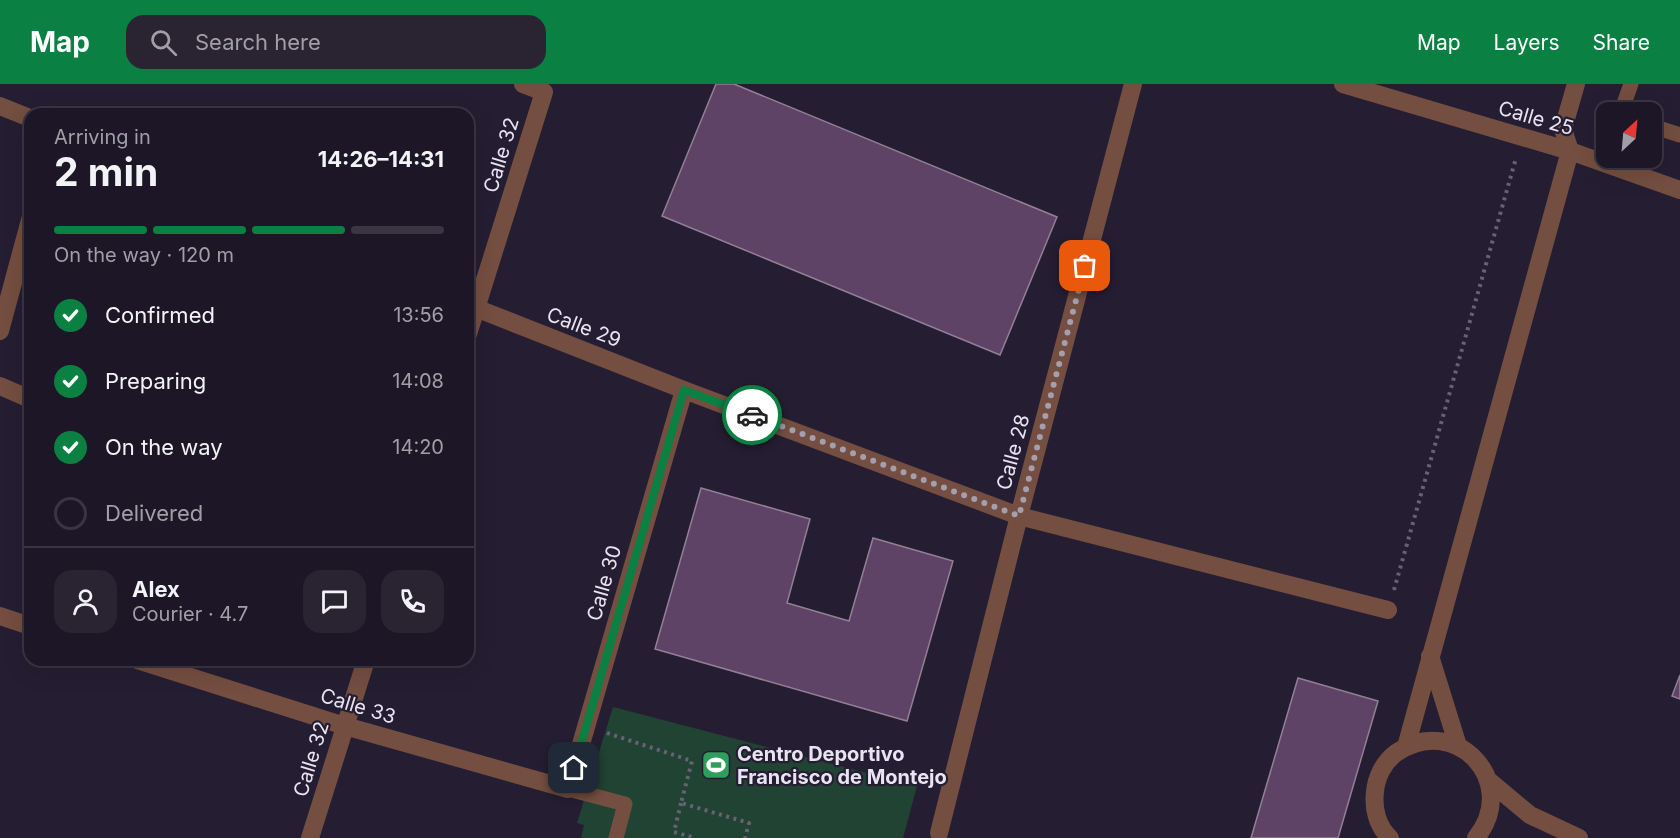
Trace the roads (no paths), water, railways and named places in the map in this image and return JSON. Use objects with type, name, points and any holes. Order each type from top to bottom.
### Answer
[{"type":"street","name":"Calle 32","points":[[474,301],[544,92],[523,84]]},
{"type":"street","name":"Calle 28","points":[[939,833],[1019,516],[1134,84]]},
{"type":"street","name":"Calle 25","points":[[1343,84],[1570,151],[1680,190]]},
{"type":"street","points":[[1406,747],[1570,151],[1563,129],[1576,84]]},
{"type":"street","points":[[0,106],[24,116]]},
{"type":"street","points":[[0,331],[24,242]]},
{"type":"street","name":"Calle 29","points":[[474,308],[684,390],[1019,516],[1388,610]]},
{"type":"street","points":[[0,386],[24,396]]},
{"type":"street","name":"Calle 30","points":[[568,789],[684,390]]},
{"type":"street","points":[[0,616],[24,624]]},
{"type":"street","points":[[1430,655],[1458,746]]},
{"type":"street","name":"Calle 33","points":[[156,666],[345,726],[568,789]]},
{"type":"street","name":"Calle 32","points":[[310,838],[364,666]]},
{"type":"street","points":[[1372,838],[1377,818],[1375,793],[1381,770],[1392,756],[1406,747],[1432,741],[1458,746],[1476,760],[1488,780],[1530,815],[1579,838]]},
{"type":"street","points":[[1476,838],[1484,828],[1490,813],[1491,796],[1488,780]]},
{"type":"street","points":[[1377,818],[1390,838]]},
{"type":"lane","points":[[1624,102],[1630,84]]},
{"type":"lane","points":[[1662,129],[1680,135]]},
{"type":"lane","points":[[568,789],[625,804],[616,838]]},
{"type":"place","name":"Centro Deportivo Francisco de Montejo","points":[[716,765]]}]
